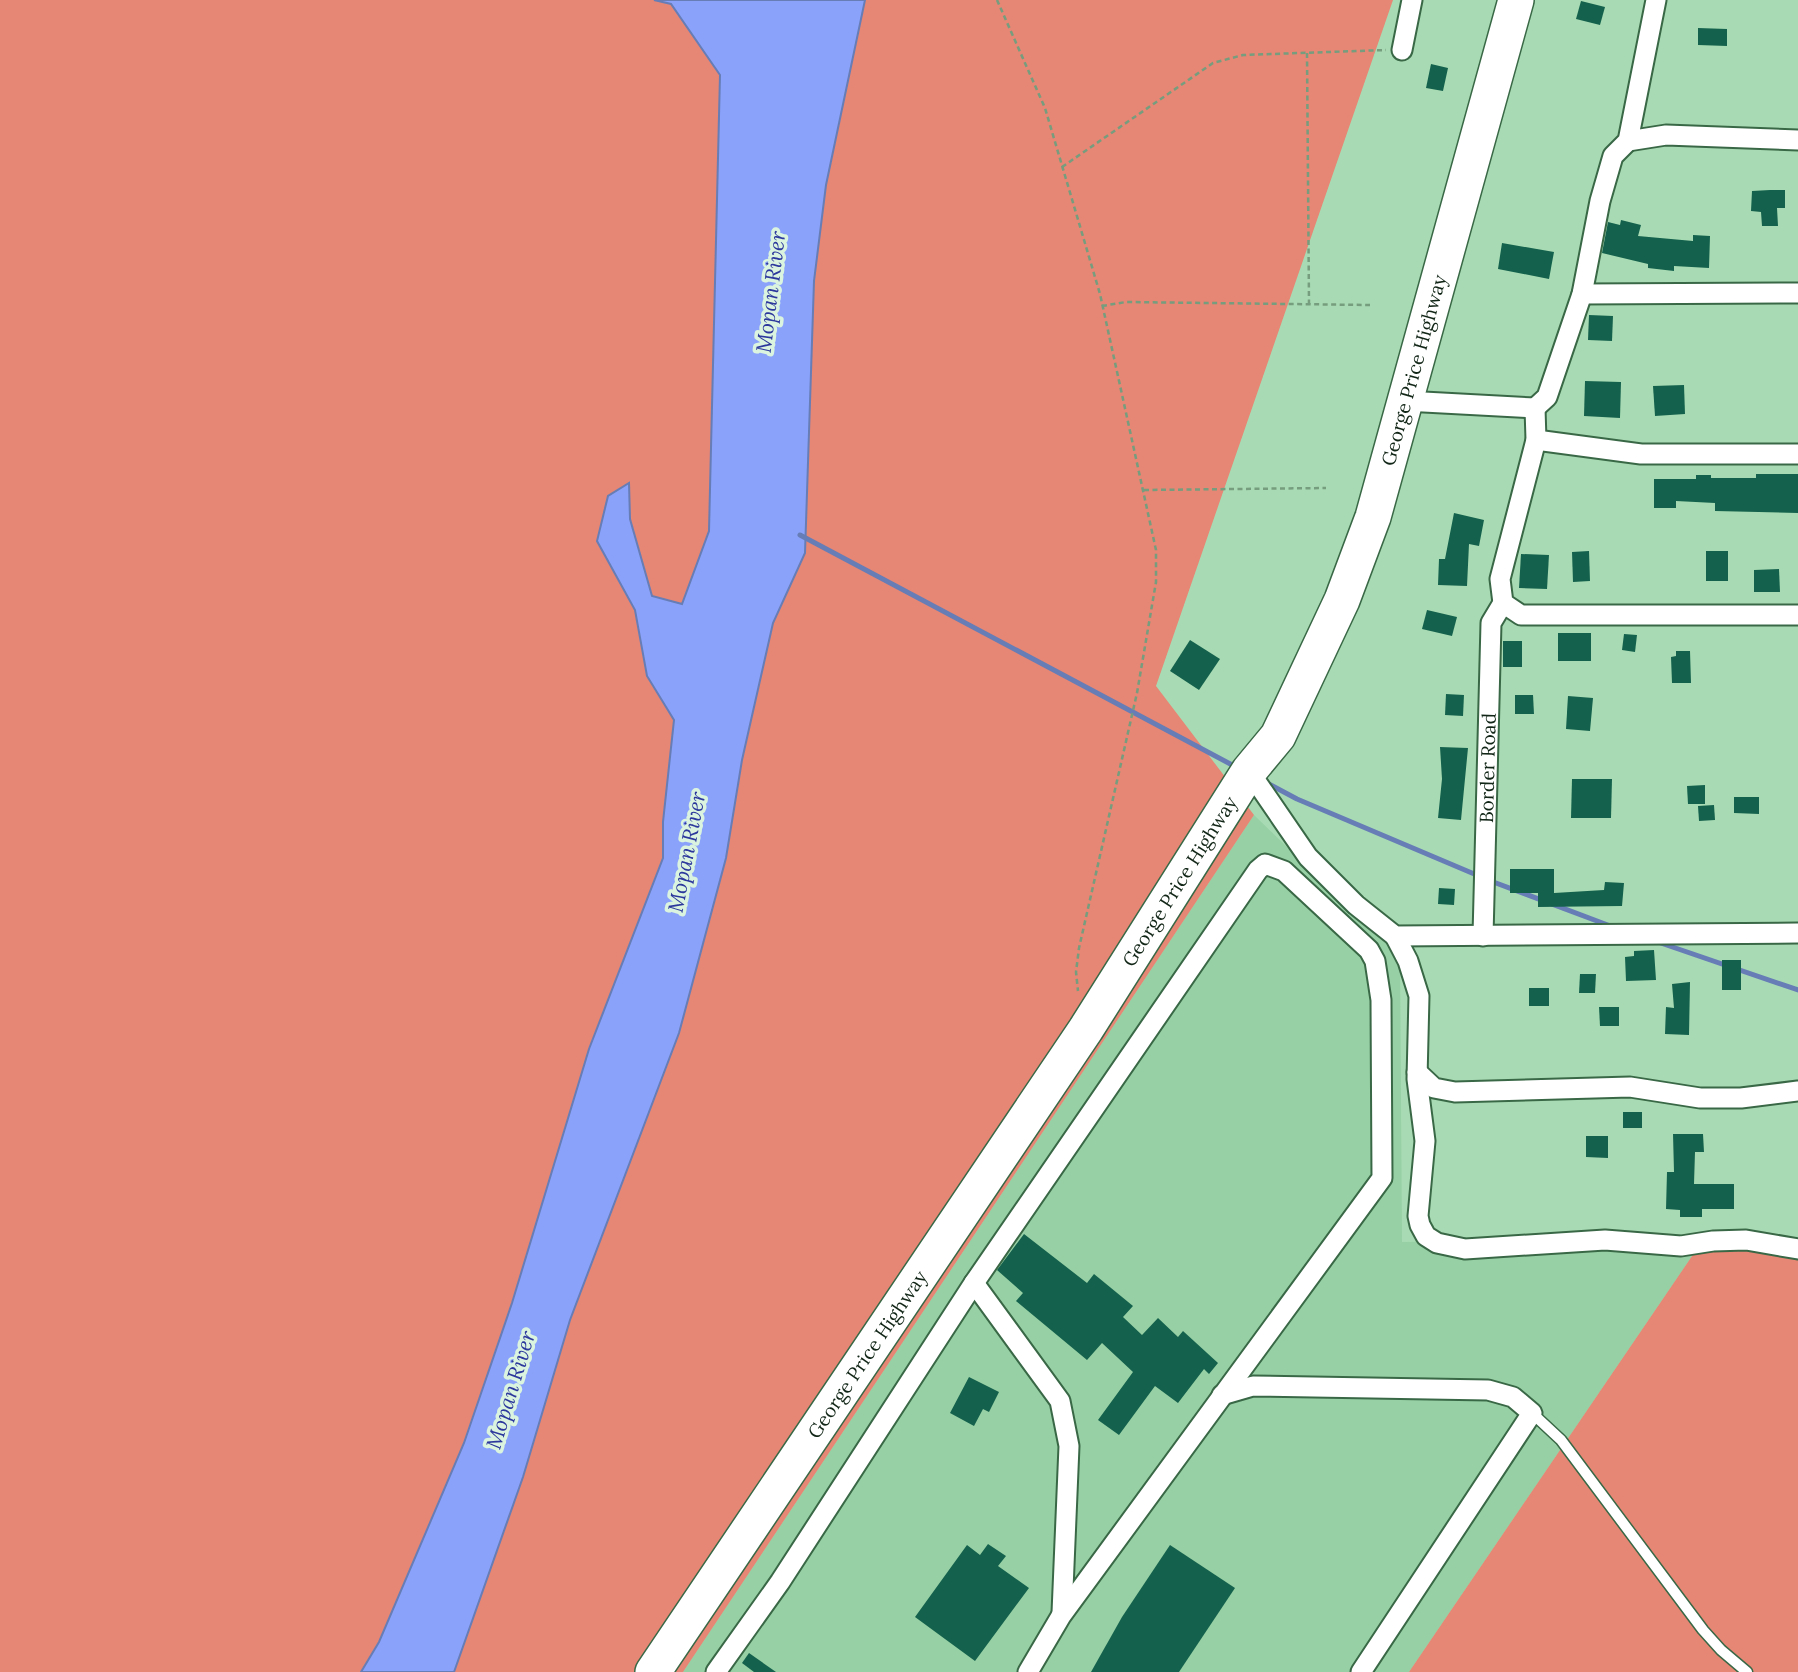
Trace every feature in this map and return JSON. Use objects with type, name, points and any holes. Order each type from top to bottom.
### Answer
[{"type":"highway","name":"George Price Highway","points":[[653,1672],[1086,1029],[1249,771],[1278,736],[1342,600],[1373,517],[1516,0]]},
{"type":"street","points":[[1402,50],[1412,0]]},
{"type":"street","points":[[1405,401],[1535,408],[1547,397],[1582,294],[1609,167],[1613,156],[1628,141],[1656,0]]},
{"type":"street","points":[[1628,141],[1666,135],[1798,140]]},
{"type":"street","points":[[1582,294],[1798,293]]},
{"type":"street","points":[[1535,408],[1536,440],[1500,579],[1503,603],[1521,615],[1798,615]]},
{"type":"street","points":[[1536,440],[1641,454],[1798,454]]},
{"type":"street","name":"Border Road","points":[[1483,936],[1491,623],[1503,603]]},
{"type":"street","points":[[1249,771],[1308,857],[1356,905],[1395,936],[1408,961],[1419,996],[1417,1072],[1425,1142],[1418,1216],[1426,1236],[1437,1243],[1465,1249],[1605,1240],[1681,1246],[1746,1240],[1798,1249]]},
{"type":"street","points":[[716,1672],[780,1582],[974,1283],[1258,870],[1265,864],[1284,871],[1369,950],[1375,961],[1381,1000],[1382,1178],[1061,1616],[1028,1672]]},
{"type":"street","points":[[1395,936],[1798,933]]},
{"type":"street","points":[[1417,1072],[1434,1088],[1455,1092],[1630,1087],[1700,1098],[1741,1098],[1798,1091]]},
{"type":"street","points":[[974,1283],[1060,1401],[1067,1426],[1069,1447],[1065,1585],[1061,1616]]},
{"type":"street","points":[[1222,1395],[1253,1386],[1488,1391],[1513,1396],[1532,1413],[1361,1672]]},
{"type":"lane","points":[[1532,1413],[1561,1440],[1703,1630],[1747,1672]]},
{"type":"path","points":[[997,0],[1045,108],[1102,306],[1156,550],[1156,582],[1137,693],[1079,948],[1076,972],[1086,1029]]},
{"type":"path","points":[[1062,167],[1213,63],[1243,55],[1402,50]]},
{"type":"path","points":[[1307,53],[1309,304]]},
{"type":"path","points":[[1102,306],[1126,302],[1370,305]]},
{"type":"path","points":[[1144,490],[1326,488]]},
{"type":"shaded area","points":[[0,0],[654,0],[671,4],[720,75],[709,531],[682,604],[652,596],[630,519],[628,484],[597,541],[635,611],[647,676],[674,719],[663,822],[663,858],[589,1049],[512,1303],[464,1443],[379,1642],[361,1672],[0,1672]]},
{"type":"shaded area","points":[[865,0],[1393,0],[1156,686],[1254,815],[683,1672],[454,1672],[523,1477],[570,1320],[726,858],[742,760],[773,623],[805,553],[814,281],[826,185]]},
{"type":"shaded area","points":[[1254,815],[1400,957],[1402,1242],[1705,1237],[1409,1672],[683,1672]]},
{"type":"shaded area","points":[[1705,1237],[1798,1238],[1798,1672],[1409,1672]]},
{"type":"water","name":"Mopan River","points":[[654,0],[865,0],[826,185],[814,281],[805,553],[773,623],[742,760],[726,858],[679,1033],[570,1320],[523,1477],[454,1672],[361,1672],[379,1642],[464,1443],[512,1303],[589,1049],[663,858],[663,822],[674,720],[647,676],[635,610],[597,541],[608,496],[629,483],[630,519],[652,596],[682,604],[709,531],[720,75],[671,4]]},
{"type":"building","points":[[1581,1],[1605,7],[1600,25],[1576,19]]},
{"type":"building","points":[[1698,28],[1727,29],[1727,46],[1698,45]]},
{"type":"building","points":[[1431,64],[1448,68],[1443,91],[1426,88]]},
{"type":"building","points":[[1785,190],[1785,208],[1777,208],[1778,226],[1762,226],[1761,212],[1751,211],[1752,191]]},
{"type":"building","points":[[1621,220],[1641,225],[1638,236],[1693,241],[1693,235],[1710,236],[1709,268],[1674,266],[1674,271],[1648,268],[1648,264],[1602,253],[1608,222],[1620,225]]},
{"type":"building","points":[[1502,243],[1554,252],[1549,279],[1498,269]]},
{"type":"building","points":[[1589,315],[1613,316],[1612,341],[1588,340]]},
{"type":"building","points":[[1585,381],[1621,382],[1620,418],[1584,416]]},
{"type":"building","points":[[1684,385],[1685,414],[1655,416],[1653,386]]},
{"type":"building","points":[[1756,474],[1798,474],[1798,513],[1715,511],[1715,503],[1676,501],[1676,508],[1654,508],[1654,479],[1696,479],[1696,475],[1711,475],[1711,478],[1756,478]]},
{"type":"building","points":[[1454,513],[1484,520],[1479,546],[1469,544],[1467,586],[1438,585],[1439,559],[1445,559]]},
{"type":"building","points":[[1589,551],[1590,581],[1573,582],[1572,552]]},
{"type":"building","points":[[1706,551],[1728,551],[1728,581],[1706,581]]},
{"type":"building","points":[[1521,554],[1549,555],[1547,589],[1519,588]]},
{"type":"building","points":[[1779,569],[1780,592],[1754,592],[1754,570]]},
{"type":"building","points":[[1427,610],[1457,617],[1452,636],[1422,629]]},
{"type":"building","points":[[1558,633],[1591,633],[1591,661],[1558,661]]},
{"type":"building","points":[[1624,634],[1637,635],[1635,652],[1622,650]]},
{"type":"building","points":[[1190,640],[1220,659],[1199,690],[1170,671]]},
{"type":"building","points":[[1503,641],[1522,641],[1522,667],[1503,667]]},
{"type":"building","points":[[1676,651],[1690,651],[1691,683],[1672,683],[1671,657],[1676,656]]},
{"type":"building","points":[[1446,694],[1464,695],[1463,716],[1445,715]]},
{"type":"building","points":[[1515,695],[1533,695],[1534,714],[1515,714]]},
{"type":"building","points":[[1568,696],[1593,698],[1590,731],[1566,729]]},
{"type":"building","points":[[1440,747],[1468,748],[1461,820],[1438,818],[1442,779]]},
{"type":"building","points":[[1572,779],[1612,779],[1611,818],[1571,818]]},
{"type":"building","points":[[1705,785],[1705,804],[1688,804],[1687,786]]},
{"type":"building","points":[[1734,797],[1759,797],[1759,814],[1734,813]]},
{"type":"building","points":[[1714,805],[1715,820],[1699,821],[1698,806]]},
{"type":"building","points":[[1510,869],[1554,869],[1554,893],[1604,890],[1605,882],[1624,883],[1622,906],[1538,907],[1538,893],[1510,893]]},
{"type":"building","points":[[1439,888],[1455,889],[1454,905],[1438,904]]},
{"type":"building","points":[[1654,950],[1656,980],[1626,981],[1625,957],[1634,956],[1634,951]]},
{"type":"building","points":[[1722,960],[1741,960],[1741,990],[1722,990]]},
{"type":"building","points":[[1580,974],[1596,974],[1595,993],[1579,993]]},
{"type":"building","points":[[1690,982],[1689,1035],[1665,1034],[1666,1007],[1674,1008],[1672,984]]},
{"type":"building","points":[[1529,988],[1549,988],[1549,1006],[1529,1006]]},
{"type":"building","points":[[1599,1007],[1619,1007],[1619,1026],[1600,1026]]},
{"type":"building","points":[[1623,1112],[1642,1112],[1642,1128],[1623,1128]]},
{"type":"building","points":[[1673,1134],[1703,1134],[1704,1152],[1695,1152],[1694,1184],[1734,1184],[1734,1209],[1702,1209],[1702,1217],[1680,1217],[1680,1210],[1666,1209],[1667,1172],[1674,1172]]},
{"type":"building","points":[[1586,1136],[1608,1136],[1608,1158],[1586,1157]]},
{"type":"building","points":[[1024,1234],[1087,1283],[1094,1274],[1133,1306],[1123,1317],[1142,1335],[1158,1318],[1178,1337],[1183,1331],[1218,1363],[1209,1374],[1204,1369],[1178,1403],[1155,1386],[1119,1435],[1098,1420],[1133,1372],[1102,1343],[1087,1360],[1016,1301],[1023,1293],[997,1270]]},
{"type":"building","points":[[969,1377],[999,1392],[989,1412],[983,1409],[974,1426],[950,1413]]},
{"type":"building","points":[[988,1544],[1006,1556],[998,1566],[1029,1588],[975,1661],[915,1617],[967,1545],[980,1555]]},
{"type":"building","points":[[1170,1545],[1235,1588],[1179,1672],[1091,1672],[1122,1617]]},
{"type":"building","points":[[749,1653],[776,1672],[754,1672],[742,1663]]},
{"type":"waterway","points":[[800,535],[1236,767]]},
{"type":"waterway","points":[[1267,783],[1297,799],[1479,876]]},
{"type":"waterway","points":[[1488,880],[1613,927]]},
{"type":"waterway","points":[[1655,941],[1798,990]]}]
